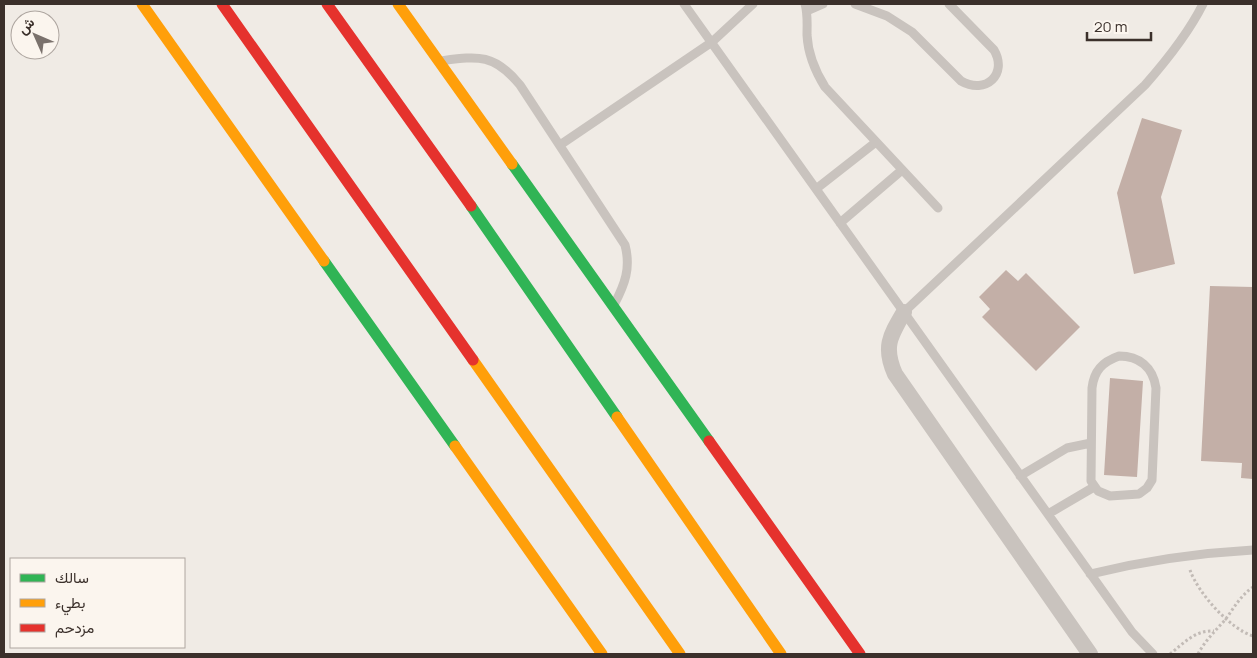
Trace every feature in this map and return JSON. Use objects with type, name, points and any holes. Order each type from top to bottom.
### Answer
[{"type":"street","points":[[142,4],[602,654]]},
{"type":"street","points":[[222,4],[680,654]]},
{"type":"street","points":[[327,4],[470,205],[781,654]]},
{"type":"street","points":[[398,4],[860,654]]},
{"type":"street","points":[[904,312],[890,335],[889,360],[894,374],[1090,654]]},
{"type":"lane","points":[[684,4],[1090,574],[1132,632],[1153,654]]},
{"type":"lane","points":[[560,145],[712,42],[753,4]]},
{"type":"lane","points":[[823,4],[806,7],[808,48],[817,75],[834,98],[938,208]]},
{"type":"lane","points":[[855,4],[887,16],[912,32],[962,81],[969,85],[977,86],[986,84],[997,73],[999,65],[998,56],[949,4]]},
{"type":"lane","points":[[904,312],[1145,85],[1184,36],[1203,4]]},
{"type":"lane","points":[[439,61],[472,57],[494,62],[504,68],[520,85],[625,245],[628,266],[627,277],[613,307]]},
{"type":"lane","points":[[816,189],[876,142]]},
{"type":"lane","points":[[840,223],[902,170]]},
{"type":"lane","points":[[1119,356],[1137,359],[1150,370],[1156,388],[1152,480],[1144,492],[1135,495],[1104,495],[1094,487],[1090,474],[1093,379],[1096,371],[1102,364],[1119,356]]},
{"type":"lane","points":[[1020,476],[1067,448],[1091,443]]},
{"type":"lane","points":[[1048,514],[1094,487]]},
{"type":"lane","points":[[1090,574],[1185,556],[1253,550]]},
{"type":"path","points":[[1185,556],[1192,577],[1225,619],[1241,631],[1253,636]]},
{"type":"path","points":[[1198,654],[1238,600],[1253,587]]},
{"type":"path","points":[[1170,654],[1197,633],[1214,631]]},
{"type":"building","points":[[1142,118],[1182,130],[1161,197],[1175,264],[1134,274],[1117,193]]},
{"type":"building","points":[[1006,270],[1018,281],[1026,273],[1080,327],[1036,371],[982,317],[990,309],[979,297]]},
{"type":"building","points":[[1210,286],[1253,287],[1253,479],[1241,478],[1242,463],[1201,461]]},
{"type":"building","points":[[1110,378],[1143,381],[1137,477],[1104,475]]},
{"type":"traffic: fast","points":[[512,164],[709,441]]},
{"type":"traffic: fast","points":[[471,206],[617,417]]},
{"type":"traffic: fast","points":[[324,261],[455,446]]},
{"type":"traffic: slow","points":[[142,4],[324,261]]},
{"type":"traffic: slow","points":[[398,4],[512,164]]},
{"type":"traffic: slow","points":[[473,360],[680,654]]},
{"type":"traffic: slow","points":[[617,417],[781,654]]},
{"type":"traffic: slow","points":[[455,446],[602,654]]},
{"type":"traffic: jam","points":[[222,4],[473,360]]},
{"type":"traffic: jam","points":[[327,4],[471,206]]},
{"type":"traffic: jam","points":[[709,441],[860,654]]}]
